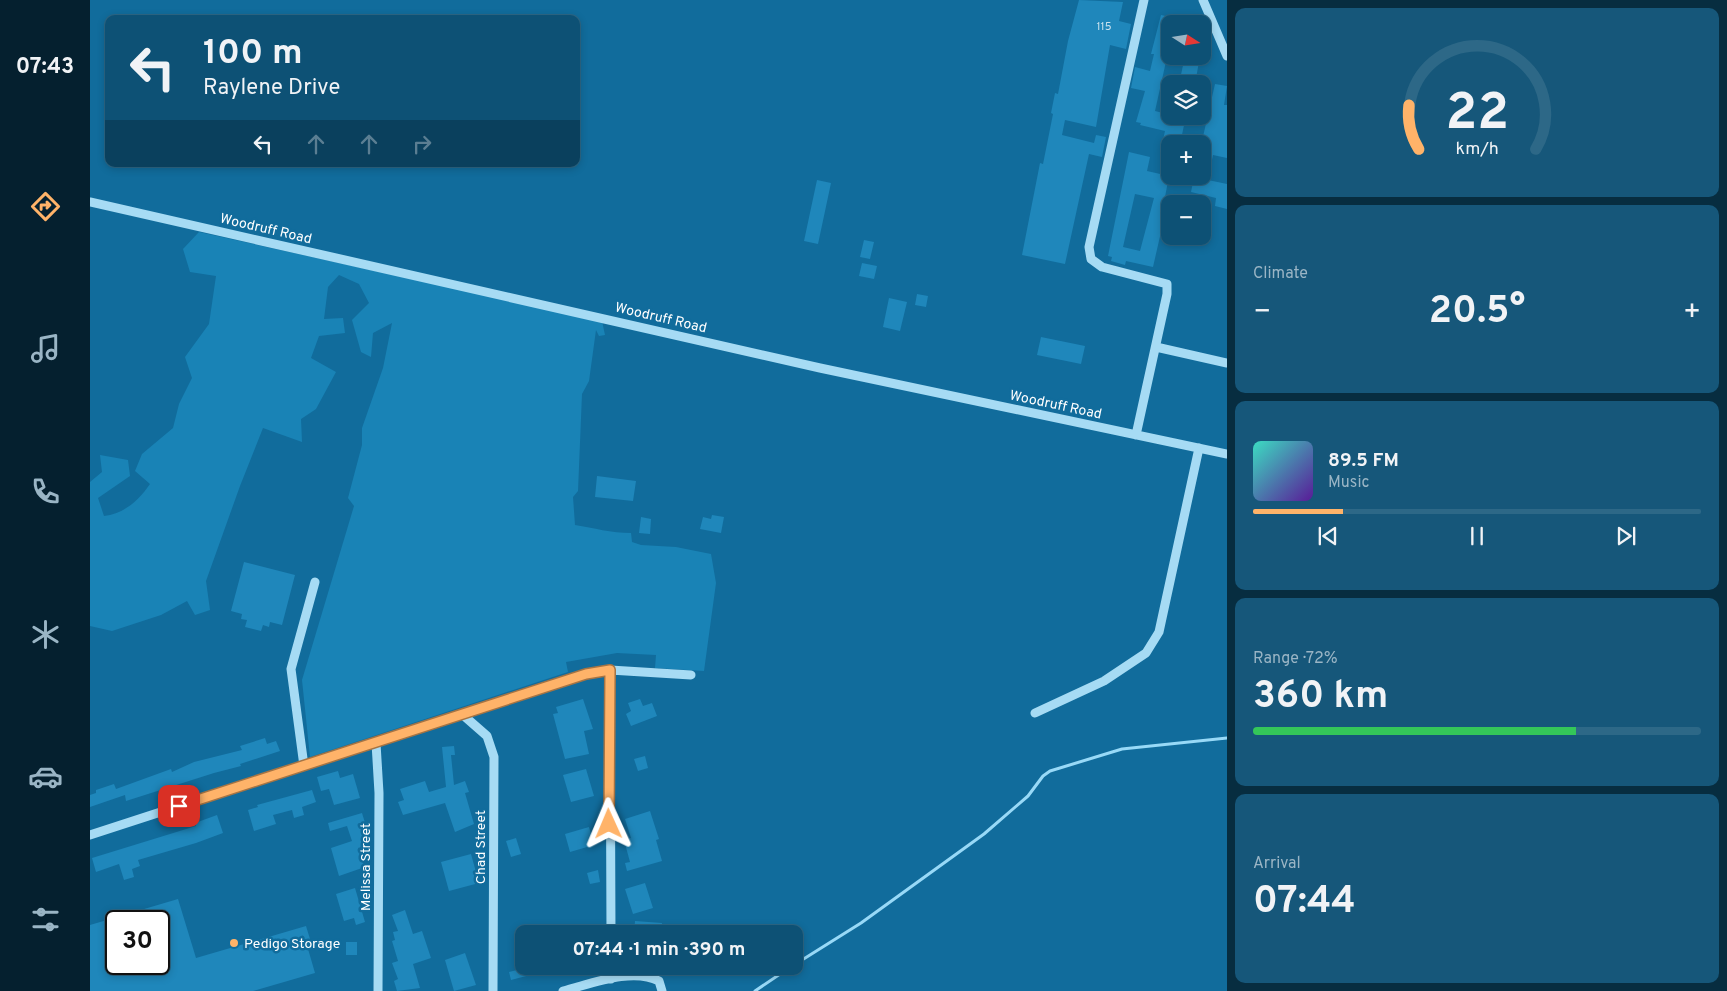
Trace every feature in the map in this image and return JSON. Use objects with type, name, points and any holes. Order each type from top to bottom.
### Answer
[{"type":"street","points":[[1136,435],[1168,294],[1167,284],[1102,267],[1091,259],[1089,247],[1144,0]]},
{"type":"street","points":[[1203,0],[1227,56]]},
{"type":"street","name":"Woodruff Road","points":[[90,202],[820,368],[1227,454]]},
{"type":"street","points":[[1156,347],[1227,363]]},
{"type":"street","points":[[1035,713],[1104,680],[1146,653],[1159,632],[1199,448]]},
{"type":"street","points":[[304,766],[291,669],[315,582]]},
{"type":"street","points":[[90,835],[586,674],[610,670],[692,675]]},
{"type":"street","points":[[610,670],[611,925]]},
{"type":"street","name":"Chad Street","points":[[463,715],[487,736],[494,757],[493,991]]},
{"type":"street","name":"Melissa Street","points":[[376,743],[379,793],[378,991]]},
{"type":"street","points":[[564,991],[611,979],[651,976],[659,981],[662,991]]},
{"type":"shaded area","points":[[199,232],[602,321],[605,335],[599,336],[596,330],[589,381],[582,394],[578,491],[573,497],[575,525],[631,533],[632,542],[641,545],[676,547],[711,554],[716,583],[704,671],[655,668],[656,655],[617,653],[566,662],[568,672],[310,757],[302,680],[354,506],[348,498],[362,445],[362,428],[383,368],[392,323],[373,333],[371,357],[361,352],[352,320],[369,303],[359,284],[339,275],[328,287],[324,319],[343,318],[345,333],[319,336],[311,358],[336,372],[316,409],[301,419],[302,442],[263,428],[206,581],[210,610],[195,615],[187,601],[161,615],[112,631],[90,626],[90,482],[102,472],[100,455],[128,460],[130,476],[98,498],[104,516],[111,515],[130,505],[150,484],[135,471],[142,454],[173,428],[179,404],[192,378],[185,357],[209,324],[216,276],[190,272],[183,249]]},
{"type":"building","points":[[1079,0],[1123,2],[1119,21],[1131,24],[1126,49],[1110,45],[1096,127],[1065,120],[1062,135],[1094,143],[1096,135],[1106,137],[1102,157],[1089,154],[1065,264],[1022,255],[1040,163],[1043,164],[1053,114],[1051,113],[1055,93],[1058,94],[1068,41]]},
{"type":"building","points":[[1161,15],[1161,65],[1165,65],[1163,75],[1161,75],[1155,111],[1161,112],[1161,125],[1184,125],[1182,135],[1164,135],[1165,131],[1140,125],[1141,123],[1136,122],[1145,91],[1131,88],[1135,67],[1150,71],[1154,54],[1151,54]]},
{"type":"building","points":[[1183,65],[1198,65],[1197,75],[1181,75]]},
{"type":"building","points":[[1215,84],[1227,86],[1224,105],[1227,105],[1227,158],[1213,155],[1211,165],[1211,135],[1203,135],[1206,125],[1211,125],[1211,102]]},
{"type":"building","points":[[1129,152],[1150,157],[1147,171],[1161,174],[1161,185],[1167,185],[1165,195],[1161,195],[1161,232],[1153,267],[1126,261],[1125,265],[1111,261],[1112,257],[1108,256]],"holes":[[[1135,194],[1154,198],[1140,251],[1123,247]]]},
{"type":"building","points":[[817,180],[831,183],[818,244],[804,241]]},
{"type":"building","points":[[1211,181],[1227,184],[1227,209],[1215,206],[1216,198],[1211,197],[1211,195],[1191,192],[1192,185],[1211,185]]},
{"type":"building","points":[[864,240],[874,242],[870,259],[860,257]]},
{"type":"building","points":[[862,263],[877,266],[874,279],[859,276]]},
{"type":"building","points":[[917,294],[928,296],[926,307],[915,305]]},
{"type":"building","points":[[889,298],[907,302],[900,331],[883,327]]},
{"type":"building","points":[[1041,337],[1085,346],[1081,364],[1037,355]]},
{"type":"building","points":[[597,476],[636,481],[633,501],[595,497]]},
{"type":"building","points":[[712,515],[724,517],[721,533],[700,529],[703,517],[711,519]]},
{"type":"building","points":[[641,517],[651,519],[650,534],[639,533]]},
{"type":"building","points":[[244,562],[295,575],[282,625],[270,622],[269,627],[263,625],[261,631],[245,627],[247,620],[241,619],[242,614],[231,611]]},
{"type":"building","points":[[583,699],[593,729],[584,731],[589,754],[565,759],[553,714],[558,713],[556,707]]},
{"type":"building","points":[[640,699],[643,706],[652,703],[657,716],[631,726],[626,714],[631,711],[628,703]]},
{"type":"building","points":[[265,738],[267,744],[276,741],[280,751],[240,764],[241,766],[126,801],[125,795],[90,807],[90,795],[96,793],[96,790],[114,784],[116,789],[171,769],[172,772],[194,762],[242,750],[240,746]]},
{"type":"building","points":[[454,746],[455,755],[451,755],[454,785],[465,781],[469,792],[465,793],[474,824],[455,832],[445,803],[403,815],[398,802],[404,800],[400,789],[425,781],[429,792],[446,787],[442,747]]},
{"type":"building","points":[[645,756],[648,768],[638,771],[634,759]]},
{"type":"building","points":[[586,769],[594,796],[571,802],[563,775]]},
{"type":"building","points":[[338,771],[340,778],[353,774],[360,798],[334,805],[329,789],[321,791],[317,777]]},
{"type":"building","points":[[312,790],[316,802],[302,807],[304,815],[294,818],[292,810],[273,815],[276,824],[254,831],[248,810],[258,807],[257,805]]},
{"type":"building","points":[[650,811],[659,839],[656,840],[662,861],[627,871],[625,863],[630,862],[624,840],[631,838],[625,819]]},
{"type":"building","points":[[362,813],[366,826],[362,827],[367,845],[358,848],[365,867],[339,876],[331,848],[352,841],[347,826],[330,831],[328,823]]},
{"type":"building","points":[[217,815],[223,833],[138,860],[140,866],[132,869],[134,877],[124,880],[119,864],[96,872],[92,858],[196,826],[195,823]]},
{"type":"building","points":[[589,827],[594,845],[570,852],[565,834]]},
{"type":"building","points":[[516,838],[521,854],[511,857],[506,841]]},
{"type":"building","points":[[471,854],[479,883],[449,891],[441,862]]},
{"type":"building","points":[[598,870],[600,882],[590,884],[587,873]]},
{"type":"building","points":[[645,883],[653,908],[633,914],[625,889]]},
{"type":"building","points":[[355,888],[365,922],[356,925],[354,918],[344,921],[336,894]]},
{"type":"building","points":[[178,899],[196,958],[306,926],[310,939],[301,942],[306,942],[315,973],[253,991],[90,991],[90,925],[105,921],[105,975],[170,975],[170,910],[141,910]]},
{"type":"building","points":[[405,910],[413,934],[422,931],[431,958],[413,964],[420,988],[397,991],[394,981],[398,979],[392,963],[398,961],[392,941],[395,940],[393,932],[398,931],[392,915]]},
{"type":"building","points":[[635,921],[662,923],[662,925],[635,925]]},
{"type":"building","points":[[346,942],[357,942],[357,955],[346,955]]},
{"type":"building","points":[[465,953],[476,985],[454,991],[445,960]]},
{"type":"building","points":[[515,970],[515,975],[530,975],[511,980],[509,972]]},
{"type":"waterway","points":[[803,959],[861,923],[984,834],[1028,796],[1043,776],[1050,771],[1122,749],[1227,738]]},
{"type":"waterway","points":[[755,991],[779,975]]},
{"type":"place","name":"Pedigo Storage","points":[[234,943]]},
{"type":"route","points":[[179,806],[586,674],[610,670],[609,824]]}]
